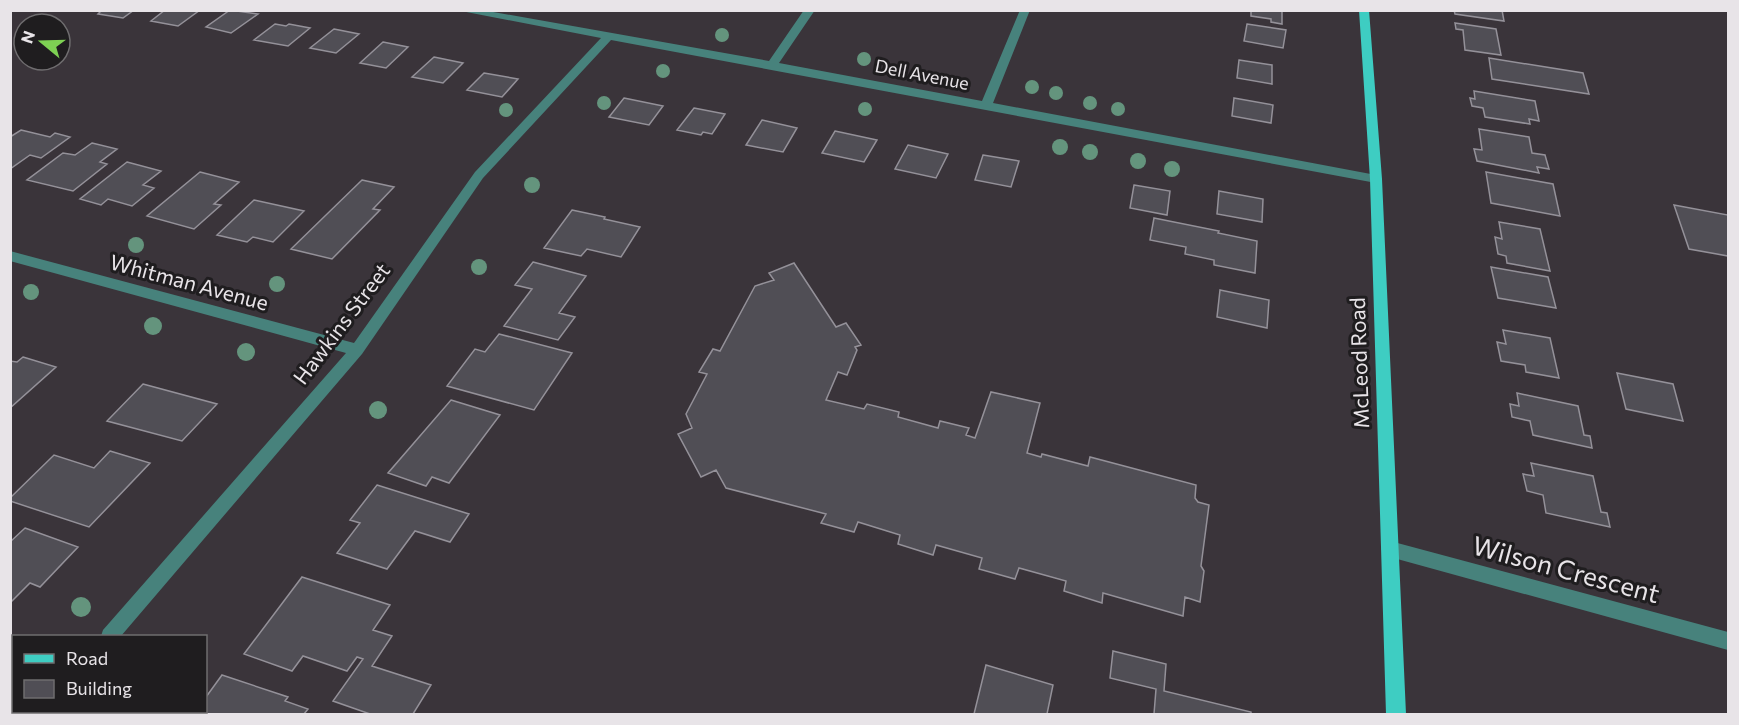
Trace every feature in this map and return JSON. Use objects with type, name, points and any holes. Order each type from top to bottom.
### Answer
[{"type":"main road","name":"McLeod Road","points":[[1364,10],[1376,179],[1396,714]]},
{"type":"street","name":"Dell Avenue","points":[[461,10],[607,38],[772,65],[1376,179]]},
{"type":"street","points":[[772,65],[810,10]]},
{"type":"street","points":[[986,106],[1025,10]]},
{"type":"street","name":"Hawkins Street","points":[[111,635],[357,350],[479,175],[607,38]]},
{"type":"street","name":"Whitman Avenue","points":[[10,256],[357,350]]},
{"type":"street","name":"Wilson Crescent","points":[[1390,549],[1728,641]]},
{"type":"building","points":[[102,10],[134,10],[123,18],[98,14]]},
{"type":"building","points":[[165,10],[200,10],[178,26],[151,21]]},
{"type":"building","points":[[230,10],[258,14],[231,33],[206,27]]},
{"type":"building","points":[[1251,10],[1282,10],[1282,24],[1271,22],[1271,19],[1251,16]]},
{"type":"building","points":[[1454,10],[1502,10],[1504,21],[1455,14]]},
{"type":"building","points":[[1455,23],[1496,29],[1501,55],[1465,50],[1463,30],[1456,29]]},
{"type":"building","points":[[275,24],[310,28],[288,46],[254,40]]},
{"type":"building","points":[[1247,24],[1286,30],[1283,48],[1244,41]]},
{"type":"building","points":[[334,29],[359,34],[336,53],[310,48]]},
{"type":"building","points":[[383,42],[408,47],[386,68],[360,63]]},
{"type":"building","points":[[434,57],[463,63],[443,83],[412,77]]},
{"type":"building","points":[[1489,58],[1583,73],[1589,94],[1492,79]]},
{"type":"building","points":[[1239,60],[1272,65],[1272,84],[1237,78]]},
{"type":"building","points":[[484,73],[518,79],[502,97],[467,90]]},
{"type":"building","points":[[1474,91],[1535,101],[1539,121],[1529,119],[1530,124],[1485,117],[1483,108],[1472,106],[1470,98],[1475,99]]},
{"type":"building","points":[[624,98],[663,106],[649,125],[609,117]]},
{"type":"building","points":[[1234,98],[1273,105],[1271,123],[1232,116]]},
{"type":"building","points":[[694,108],[725,114],[712,134],[703,132],[701,135],[677,130]]},
{"type":"building","points":[[762,120],[797,128],[783,152],[746,145]]},
{"type":"building","points":[[1479,129],[1529,137],[1532,153],[1545,155],[1549,169],[1537,167],[1539,173],[1477,161],[1474,149],[1482,150]]},
{"type":"building","points":[[21,130],[50,137],[55,133],[70,137],[41,158],[30,155],[10,169],[10,137]]},
{"type":"building","points":[[835,131],[877,140],[864,162],[822,153]]},
{"type":"building","points":[[92,143],[117,149],[100,162],[107,164],[73,191],[27,180],[63,153],[75,155]]},
{"type":"building","points":[[908,145],[948,154],[936,178],[895,169]]},
{"type":"building","points":[[983,155],[1019,161],[1011,187],[975,180]]},
{"type":"building","points":[[127,162],[161,171],[143,185],[154,188],[132,206],[108,199],[101,205],[80,199]]},
{"type":"building","points":[[200,172],[239,182],[214,204],[221,205],[194,229],[147,216]]},
{"type":"building","points":[[1486,172],[1553,184],[1560,216],[1491,203]]},
{"type":"building","points":[[362,180],[394,187],[373,209],[380,210],[332,259],[291,249]]},
{"type":"building","points":[[1134,185],[1170,191],[1167,215],[1130,208]]},
{"type":"building","points":[[1219,191],[1263,199],[1262,222],[1217,214]]},
{"type":"building","points":[[254,200],[304,211],[273,242],[253,237],[247,242],[217,235]]},
{"type":"building","points":[[1674,205],[1728,215],[1728,256],[1689,249]]},
{"type":"building","points":[[572,210],[640,227],[621,257],[587,249],[581,256],[544,248]]},
{"type":"building","points":[[1154,218],[1257,241],[1255,273],[1214,265],[1214,260],[1185,254],[1186,247],[1150,240]]},
{"type":"building","points":[[1499,222],[1540,229],[1550,271],[1507,263],[1506,256],[1498,254],[1495,237],[1502,239]]},
{"type":"building","points":[[533,262],[586,276],[559,313],[575,317],[558,340],[504,326],[532,289],[515,285]]},
{"type":"building","points":[[794,263],[836,327],[846,323],[861,345],[855,347],[857,350],[847,375],[838,372],[826,400],[864,409],[867,404],[899,412],[898,417],[938,428],[940,421],[969,428],[966,435],[975,438],[991,392],[1040,403],[1027,453],[1041,457],[1042,454],[1088,466],[1090,457],[1196,485],[1195,498],[1198,502],[1209,505],[1201,566],[1204,571],[1200,602],[1185,597],[1183,616],[1103,593],[1102,603],[1064,591],[1066,581],[1019,568],[1015,579],[979,569],[982,558],[936,545],[933,555],[898,544],[900,535],[858,522],[854,532],[821,523],[826,514],[726,488],[716,470],[701,477],[678,434],[692,428],[686,414],[707,374],[699,372],[713,349],[720,351],[755,286],[774,280],[769,273]]},
{"type":"building","points":[[1491,267],[1548,277],[1556,308],[1498,298]]},
{"type":"building","points":[[1220,290],[1269,300],[1267,328],[1217,317]]},
{"type":"building","points":[[1503,330],[1550,338],[1559,378],[1526,372],[1525,365],[1501,361],[1497,342],[1506,344]]},
{"type":"building","points":[[499,334],[572,353],[534,410],[447,386],[475,349],[485,352]]},
{"type":"building","points":[[23,357],[56,367],[10,408],[10,361],[17,362]]},
{"type":"building","points":[[1617,373],[1673,384],[1683,421],[1626,409]]},
{"type":"building","points":[[143,384],[217,404],[182,441],[107,421]]},
{"type":"building","points":[[1517,393],[1578,406],[1584,435],[1590,436],[1592,448],[1533,435],[1530,421],[1512,417],[1510,404],[1519,406]]},
{"type":"building","points":[[451,400],[500,415],[449,483],[432,477],[426,486],[388,473]]},
{"type":"building","points":[[110,451],[150,463],[89,527],[10,501],[10,498],[54,455],[94,468]]},
{"type":"building","points":[[1531,463],[1593,476],[1601,512],[1607,513],[1610,527],[1546,513],[1543,495],[1527,491],[1523,474],[1534,476]]},
{"type":"building","points":[[377,485],[469,514],[450,542],[415,531],[387,569],[337,553],[360,523],[350,520]]},
{"type":"building","points":[[25,528],[78,547],[40,587],[30,583],[10,603],[10,542]]},
{"type":"building","points":[[302,577],[390,605],[373,630],[392,636],[372,666],[431,685],[413,714],[370,714],[333,701],[363,659],[357,657],[347,671],[303,656],[292,671],[244,654]]},
{"type":"building","points":[[1113,651],[1166,664],[1164,691],[1251,712],[1251,714],[1154,714],[1156,689],[1110,678]]},
{"type":"building","points":[[986,665],[1053,685],[1047,714],[974,714]]},
{"type":"building","points":[[222,675],[288,697],[285,701],[308,709],[304,714],[192,714],[207,713],[207,696]]}]
